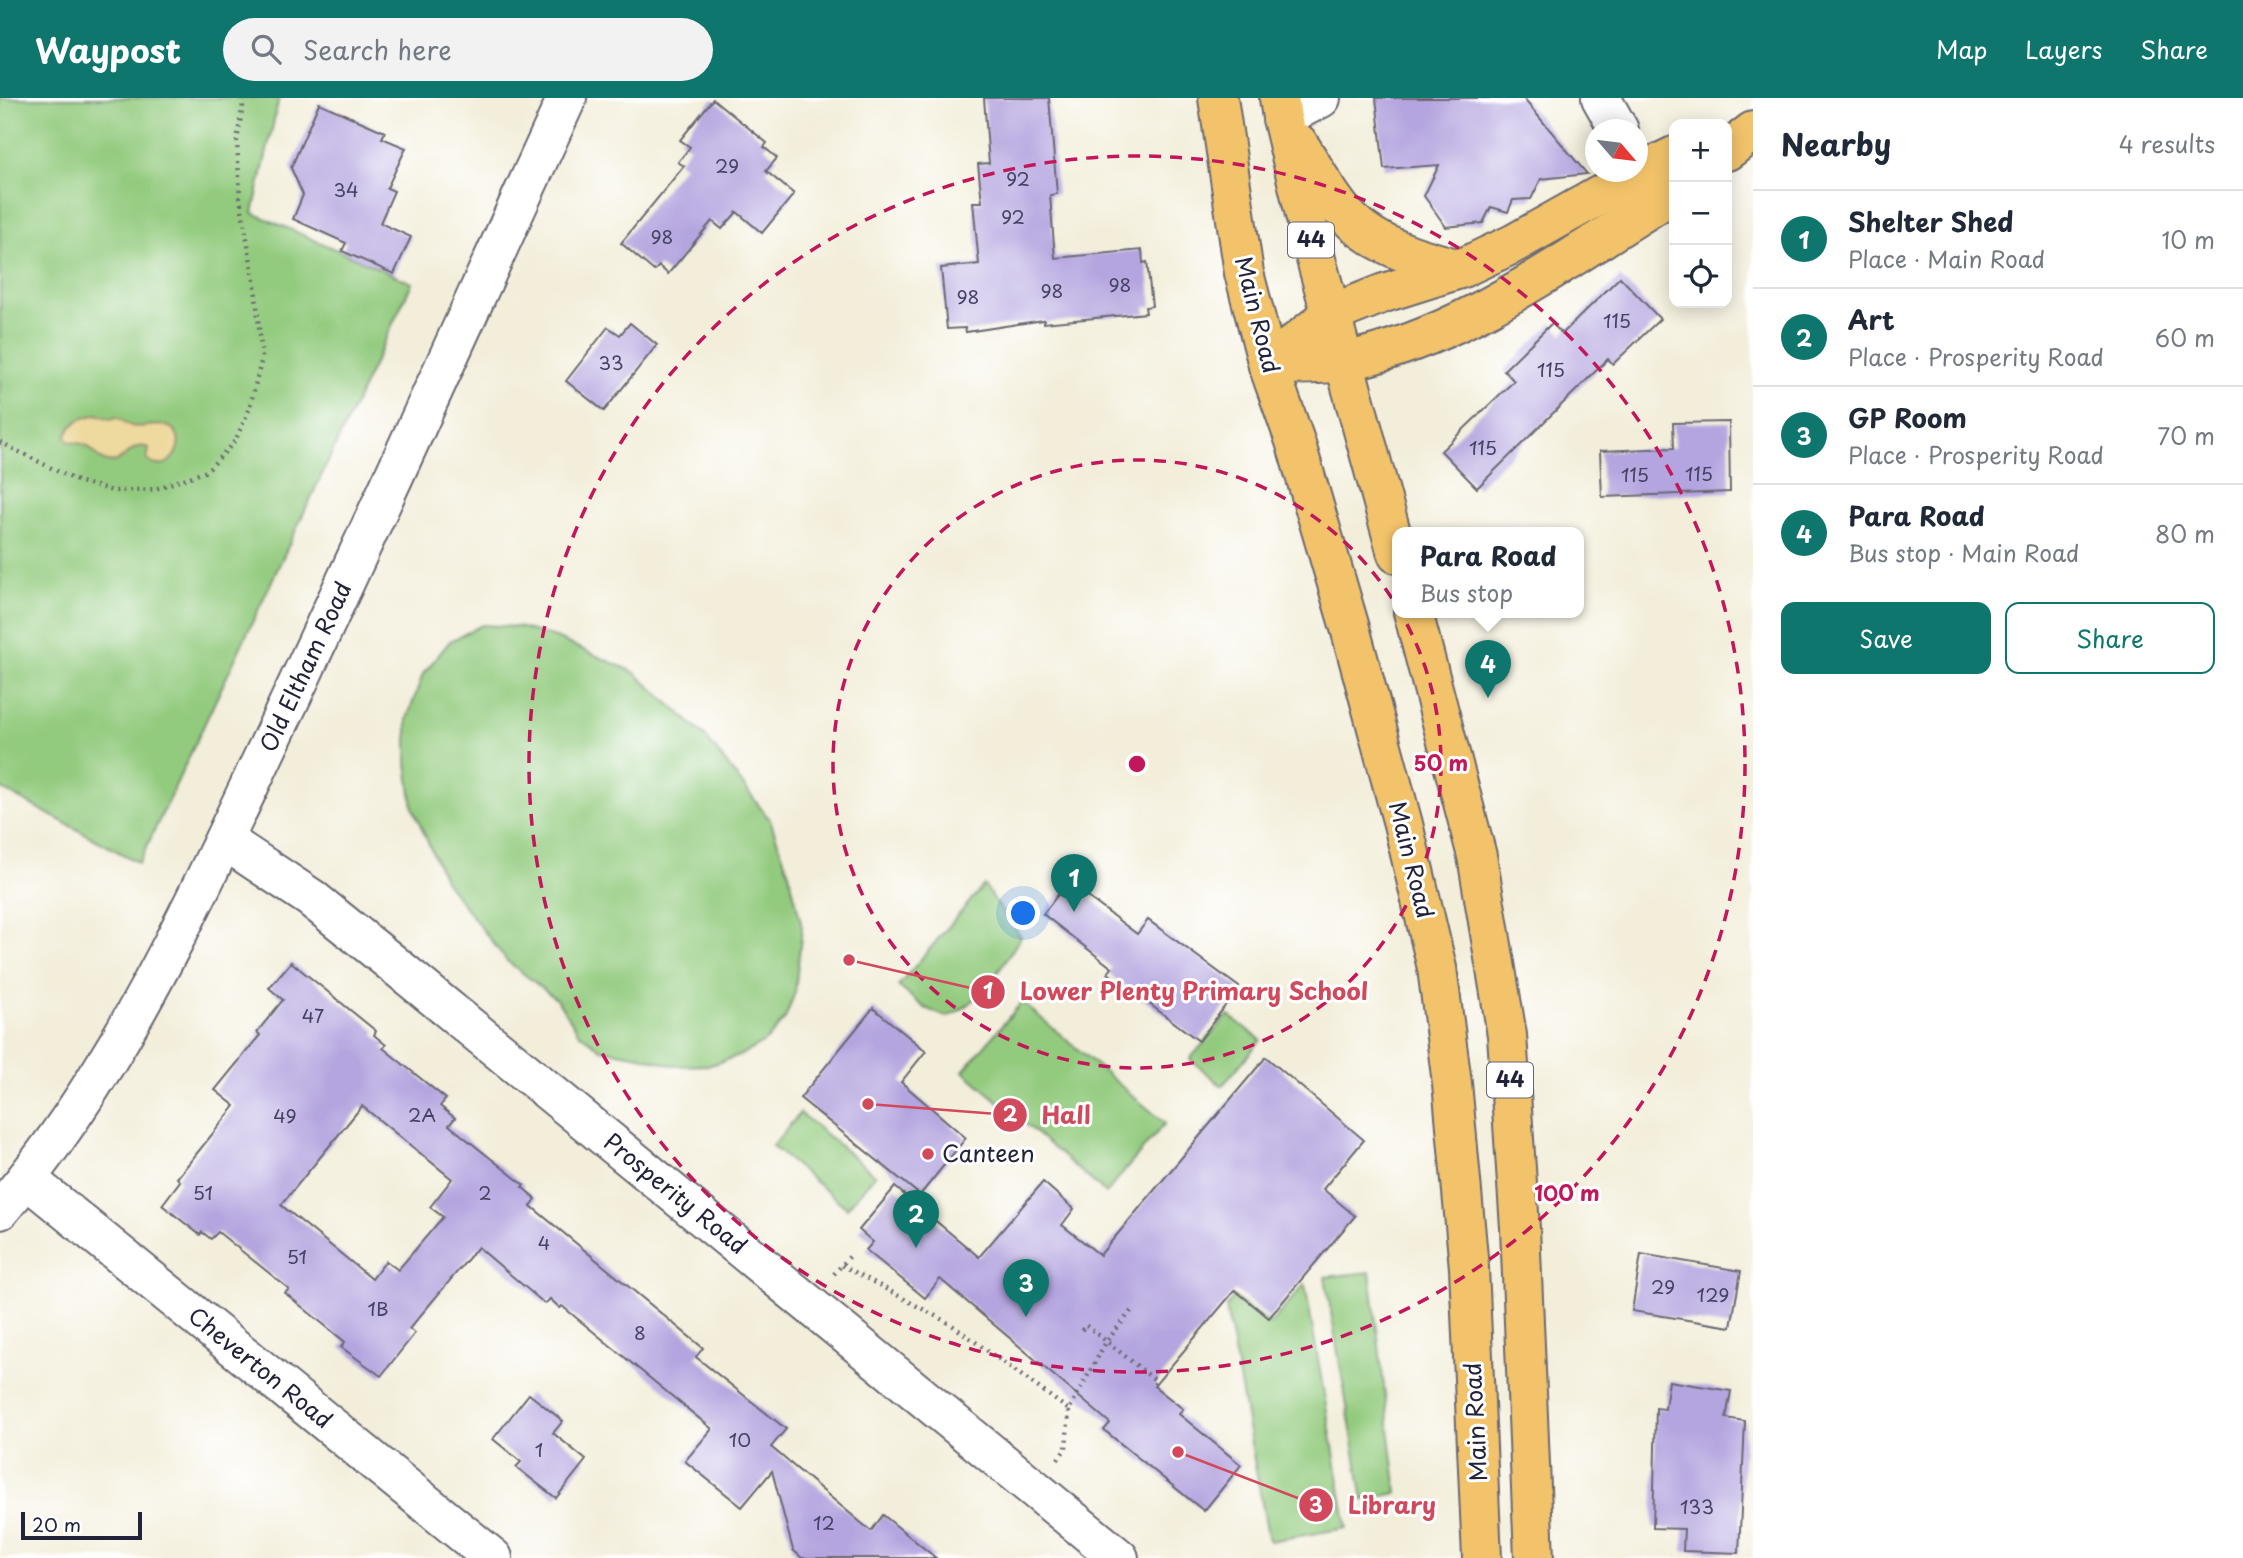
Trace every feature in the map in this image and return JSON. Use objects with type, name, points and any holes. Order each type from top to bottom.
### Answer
[{"type":"main road","name":"Main Road","points":[[1218,98],[1244,273],[1268,365],[1295,442],[1350,628],[1403,824],[1437,968],[1452,1083],[1469,1268],[1482,1558]]},
{"type":"main road","points":[[1280,108],[1340,208],[1357,224],[1382,243],[1431,262],[1460,269]]},
{"type":"main road","name":"44","points":[[1280,108],[1331,314],[1392,536]]},
{"type":"main road","points":[[1732,129],[1753,119]]},
{"type":"main road","points":[[1732,147],[1753,131]]},
{"type":"main road","points":[[1268,365],[1331,314],[1384,293],[1460,269],[1657,176]]},
{"type":"main road","points":[[1268,365],[1345,362],[1409,345],[1505,298],[1657,176]]},
{"type":"main road","name":"44","points":[[1415,618],[1477,856],[1507,1035],[1520,1227],[1534,1558]]},
{"type":"street","name":"Old Eltham Road","points":[[0,1210],[27,1179],[90,1088],[141,1000],[224,840],[339,599],[567,98]]},
{"type":"street","points":[[1280,108],[1321,98]]},
{"type":"street","points":[[1601,98],[1613,119]]},
{"type":"street","name":"Prosperity Road","points":[[224,840],[311,898],[351,930],[1119,1558]]},
{"type":"street","name":"Cheverton Road","points":[[27,1179],[493,1558]]},
{"type":"path","points":[[0,442],[77,481],[113,491],[155,489],[206,471],[235,441],[249,410],[262,358],[255,286],[240,198],[237,141],[244,98]]},
{"type":"path","points":[[842,1265],[952,1325],[1069,1410]]},
{"type":"path","points":[[1036,1489],[1066,1448],[1069,1410],[1106,1342],[1131,1311]]},
{"type":"path","points":[[1082,1330],[1086,1325],[1156,1381],[1153,1386]]},
{"type":"green space","points":[[0,98],[279,98],[253,213],[412,283],[139,863],[0,788]]},
{"type":"green space","points":[[482,625],[519,627],[556,638],[634,672],[705,736],[770,820],[789,873],[802,927],[795,992],[785,1019],[766,1041],[741,1055],[711,1065],[675,1066],[601,1049],[579,1033],[556,999],[507,961],[445,881],[413,808],[407,764],[407,719],[423,674],[450,641]]},
{"type":"green space","points":[[984,885],[1021,937],[998,973],[980,994],[959,1011],[946,1017],[925,1008],[898,986]]},
{"type":"green space","points":[[1022,1002],[1165,1123],[1106,1193],[963,1071]]},
{"type":"green space","points":[[1228,1015],[1261,1040],[1222,1086],[1190,1059]]},
{"type":"green space","points":[[800,1113],[875,1175],[847,1208],[772,1146]]},
{"type":"green space","points":[[1370,1272],[1397,1493],[1363,1500],[1325,1277]]},
{"type":"green space","points":[[1305,1284],[1347,1528],[1269,1541],[1226,1307],[1234,1297],[1270,1324]]},
{"type":"sand","points":[[98,414],[110,419],[117,417],[131,426],[170,427],[178,436],[177,450],[168,462],[162,465],[147,460],[149,448],[143,446],[137,447],[119,460],[108,462],[83,444],[68,441],[66,437],[74,423]]},
{"type":"building","points":[[984,98],[1049,98],[1057,194],[1050,195],[1055,258],[1142,250],[1143,263],[1147,262],[1152,306],[1145,307],[1146,313],[1044,323],[1044,320],[966,332],[965,328],[947,329],[941,268],[979,264],[973,202],[982,202],[978,164],[989,163]]},
{"type":"building","points":[[1376,98],[1523,98],[1585,174],[1541,179],[1531,199],[1513,200],[1508,212],[1491,207],[1483,223],[1446,227],[1424,196],[1439,165],[1384,169]]},
{"type":"building","points":[[713,99],[767,143],[764,147],[777,158],[766,171],[794,194],[762,233],[737,212],[722,229],[712,221],[668,274],[659,266],[654,271],[621,243],[684,166],[678,162],[690,147],[680,140]]},
{"type":"building","points":[[319,103],[385,132],[382,138],[406,148],[387,188],[394,191],[380,223],[411,237],[394,274],[342,251],[346,243],[293,219],[303,195],[291,168]]},
{"type":"building","points":[[1620,277],[1660,319],[1613,364],[1608,359],[1477,488],[1441,451],[1514,381],[1504,370],[1552,323],[1562,334]]},
{"type":"building","points":[[630,323],[657,345],[604,411],[566,381],[608,327],[620,335]]},
{"type":"building","points":[[1729,422],[1730,492],[1602,497],[1600,451],[1674,448],[1673,423]]},
{"type":"building","points":[[1068,882],[1137,934],[1148,920],[1239,987],[1199,1041],[1108,973],[1112,968],[1043,914]]},
{"type":"building","points":[[291,962],[376,1031],[374,1035],[386,1045],[383,1048],[446,1099],[440,1106],[455,1118],[449,1125],[524,1185],[522,1187],[536,1199],[531,1206],[703,1348],[696,1357],[786,1429],[771,1447],[871,1531],[883,1515],[936,1558],[802,1558],[793,1550],[772,1471],[742,1507],[685,1461],[712,1429],[562,1306],[560,1308],[550,1299],[545,1304],[478,1247],[409,1329],[415,1333],[381,1376],[341,1347],[345,1342],[285,1293],[289,1289],[218,1232],[211,1239],[202,1232],[200,1235],[162,1205],[180,1181],[177,1178],[235,1106],[215,1090],[260,1035],[257,1032],[283,1000],[269,988]],"holes":[[[362,1106],[452,1179],[430,1207],[443,1217],[398,1270],[386,1261],[372,1279],[281,1205]]]},
{"type":"building","points":[[873,1008],[926,1051],[901,1082],[966,1138],[920,1195],[800,1098]]},
{"type":"building","points":[[1266,1057],[1364,1140],[1323,1189],[1355,1216],[1269,1318],[1235,1290],[1154,1386],[1183,1409],[1179,1414],[1241,1465],[1204,1511],[1104,1430],[1110,1423],[940,1279],[925,1298],[866,1250],[873,1242],[859,1230],[895,1187],[979,1257],[1043,1182],[1074,1209],[1062,1225],[1100,1255]]},
{"type":"building","points":[[1641,1254],[1741,1271],[1731,1327],[1632,1311]]},
{"type":"building","points":[[1669,1381],[1731,1391],[1726,1418],[1745,1421],[1739,1553],[1683,1551],[1684,1529],[1653,1528],[1656,1408],[1665,1409]]},
{"type":"building","points":[[529,1394],[563,1421],[553,1433],[586,1460],[556,1498],[516,1467],[521,1462],[493,1439]]},
{"type":"place","name":"Para Road","points":[[1488,698]]},
{"type":"place","name":"Shelter Shed","points":[[1074,912]]},
{"type":"place","name":"Lower Plenty Primary School","points":[[849,960]]},
{"type":"place","name":"Hall","points":[[868,1104]]},
{"type":"place","name":"Canteen","points":[[928,1154]]},
{"type":"place","name":"Art","points":[[916,1248]]},
{"type":"place","name":"GP Room","points":[[1026,1317]]},
{"type":"place","name":"Library","points":[[1178,1452]]}]
